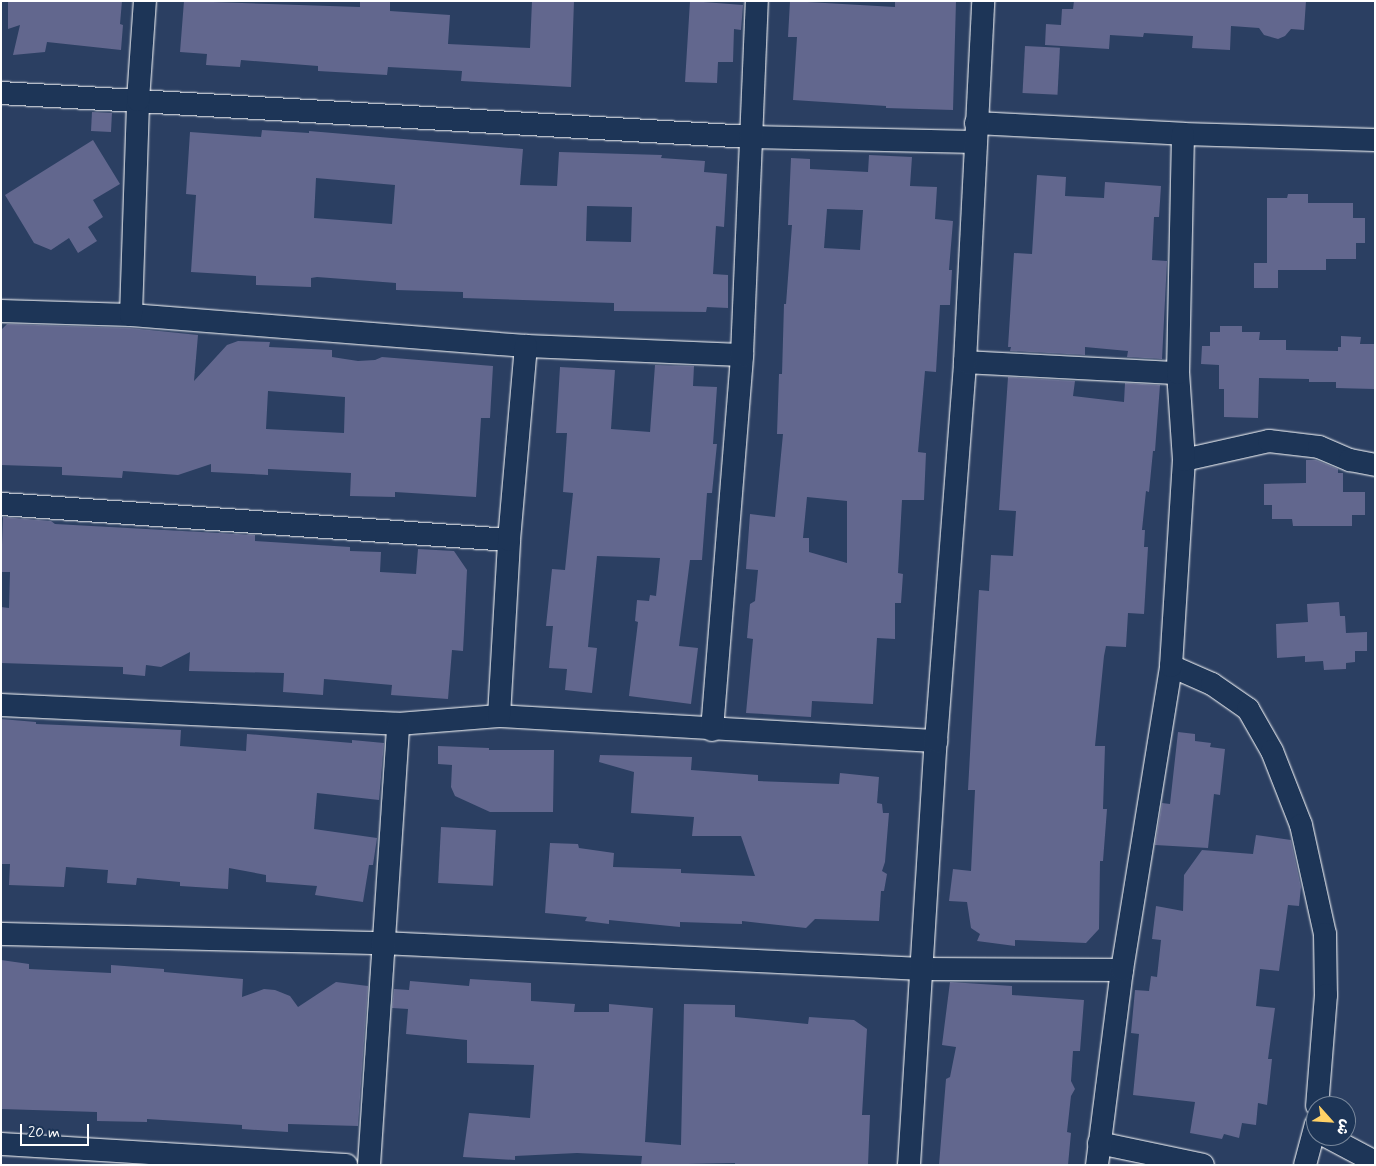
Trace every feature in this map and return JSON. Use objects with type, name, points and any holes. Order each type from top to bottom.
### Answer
[{"type":"street","points":[[131,315],[138,100],[145,1]]},
{"type":"street","points":[[712,730],[742,355],[750,138],[758,1]]},
{"type":"street","points":[[909,1165],[936,742],[964,362],[983,1]]},
{"type":"street","points":[[1,93],[750,138],[975,133],[1183,134],[1375,140]]},
{"type":"street","points":[[1183,134],[1178,373],[1184,460],[1171,666],[1122,970],[1098,1154],[1203,1165]]},
{"type":"street","points":[[1,311],[131,315],[526,346],[742,355]]},
{"type":"street","points":[[499,716],[509,540],[526,346]]},
{"type":"street","points":[[964,362],[1178,373]]},
{"type":"street","points":[[1184,460],[1269,441],[1319,447],[1350,460],[1375,465]]},
{"type":"street","points":[[1,504],[509,540]]},
{"type":"street","points":[[1171,666],[1212,684],[1248,709],[1272,751],[1301,825],[1325,934],[1326,995],[1318,1096]]},
{"type":"street","points":[[1,705],[398,724],[499,716],[936,742]]},
{"type":"street","points":[[369,1165],[382,943],[398,724]]},
{"type":"street","points":[[1,934],[382,943],[922,968],[1122,970]]},
{"type":"street","points":[[1,1144],[346,1165]]},
{"type":"street","points":[[1305,1165],[1311,1146]]},
{"type":"street","points":[[1345,1146],[1375,1162]]},
{"type":"building","points":[[8,1],[122,1],[120,24],[123,25],[121,50],[47,42],[45,52],[13,55],[20,25],[8,29]]},
{"type":"building","points":[[184,1],[360,7],[360,1],[390,1],[390,11],[450,15],[448,44],[530,48],[532,1],[574,1],[571,87],[461,81],[462,71],[388,67],[387,75],[318,71],[318,66],[241,60],[240,67],[206,65],[207,54],[180,52]]},
{"type":"building","points":[[690,1],[743,5],[741,30],[734,29],[733,62],[718,62],[717,83],[685,82]]},
{"type":"building","points":[[790,1],[895,7],[895,1],[956,1],[953,110],[886,108],[886,106],[793,100],[797,37],[788,37]]},
{"type":"building","points":[[1074,1],[1306,1],[1304,30],[1291,29],[1285,36],[1278,39],[1264,35],[1259,28],[1231,26],[1230,50],[1192,48],[1193,36],[1144,33],[1143,37],[1110,35],[1109,49],[1045,45],[1046,24],[1061,25],[1062,9],[1073,9]]},
{"type":"building","points":[[1025,46],[1060,48],[1057,95],[1023,93]]},
{"type":"building","points":[[92,112],[112,113],[111,132],[91,131]]},
{"type":"building","points":[[262,130],[309,133],[309,131],[523,149],[520,185],[557,186],[559,152],[662,155],[661,158],[705,161],[704,172],[727,174],[724,227],[716,226],[713,274],[728,275],[728,308],[707,307],[706,312],[614,311],[614,303],[463,298],[463,292],[396,290],[396,283],[317,277],[311,278],[311,287],[256,285],[256,276],[191,272],[196,195],[186,194],[190,132],[261,137]],"holes":[[[316,178],[395,185],[392,224],[314,218]],[[587,206],[632,207],[631,242],[586,241]]]},
{"type":"building","points":[[93,140],[120,184],[93,200],[103,217],[88,227],[97,241],[78,253],[69,238],[51,250],[34,243],[5,195]]},
{"type":"building","points":[[869,155],[912,157],[910,186],[937,187],[935,219],[953,221],[949,270],[952,270],[950,305],[940,305],[936,372],[925,371],[918,452],[926,453],[924,500],[902,500],[898,573],[903,574],[901,603],[895,603],[895,639],[877,638],[873,704],[812,701],[811,717],[746,713],[753,639],[747,638],[750,604],[755,601],[758,570],[746,569],[750,514],[775,517],[783,434],[777,434],[779,374],[782,374],[784,304],[786,304],[792,225],[788,225],[791,158],[810,159],[810,169],[868,172]],"holes":[[[827,209],[863,210],[860,250],[824,248]],[[807,497],[847,501],[847,563],[809,552],[809,538],[803,538]]]},
{"type":"building","points":[[1037,175],[1066,177],[1065,196],[1104,198],[1105,182],[1161,186],[1159,217],[1154,217],[1152,260],[1167,261],[1162,359],[1127,357],[1128,351],[1085,347],[1085,355],[1010,351],[1011,347],[1008,347],[1014,253],[1032,254]]},
{"type":"building","points":[[1288,194],[1308,194],[1308,203],[1353,203],[1353,218],[1365,218],[1365,243],[1356,243],[1356,259],[1326,259],[1326,270],[1278,270],[1278,288],[1254,288],[1254,263],[1267,263],[1267,198],[1287,198]]},
{"type":"building","points":[[7,324],[130,328],[198,335],[194,381],[227,345],[238,341],[270,342],[269,347],[332,350],[332,357],[358,361],[375,360],[382,357],[493,366],[490,418],[481,418],[476,497],[395,492],[395,497],[350,496],[351,473],[268,469],[268,475],[211,472],[211,464],[178,475],[123,471],[122,478],[62,475],[62,467],[1,465],[1,330]],"holes":[[[268,391],[345,397],[344,433],[266,429]]]},
{"type":"building","points":[[1220,326],[1242,326],[1242,332],[1260,332],[1259,340],[1286,340],[1286,350],[1338,351],[1338,347],[1341,347],[1341,336],[1361,337],[1360,344],[1375,344],[1374,389],[1336,388],[1336,382],[1309,382],[1309,379],[1259,378],[1258,418],[1224,417],[1224,389],[1219,389],[1219,365],[1201,364],[1202,346],[1210,346],[1210,332],[1220,332]]},
{"type":"building","points":[[655,365],[694,366],[693,386],[717,387],[713,444],[717,444],[712,493],[707,493],[702,560],[690,560],[679,646],[698,648],[691,704],[629,696],[638,622],[635,621],[637,600],[649,601],[650,595],[656,596],[660,558],[597,556],[588,647],[597,648],[592,693],[565,690],[567,669],[549,668],[553,626],[546,626],[552,569],[565,570],[573,493],[563,492],[567,433],[556,433],[560,367],[615,370],[611,429],[650,432]]},
{"type":"building","points":[[1008,377],[1075,381],[1073,396],[1124,402],[1125,383],[1160,385],[1155,451],[1153,451],[1149,492],[1146,491],[1142,530],[1145,530],[1144,547],[1148,547],[1144,614],[1128,613],[1126,647],[1106,646],[1104,656],[1095,746],[1105,746],[1103,809],[1107,809],[1103,861],[1100,861],[1099,929],[1086,943],[1015,940],[1015,946],[977,941],[980,934],[971,928],[967,902],[949,901],[953,869],[971,871],[975,790],[968,790],[979,590],[989,591],[991,555],[1013,556],[1016,511],[999,510]]},
{"type":"building","points":[[1306,460],[1316,460],[1338,469],[1338,473],[1343,473],[1343,492],[1365,492],[1365,515],[1352,515],[1352,526],[1293,526],[1292,519],[1272,519],[1272,505],[1264,505],[1264,484],[1306,483]]},
{"type":"building","points":[[3,517],[51,521],[55,524],[255,535],[255,541],[350,547],[350,551],[381,552],[380,572],[416,574],[418,549],[454,551],[467,570],[463,651],[452,650],[448,699],[391,695],[392,685],[324,679],[323,695],[283,692],[284,673],[189,671],[190,652],[161,667],[146,665],[145,676],[123,674],[123,667],[1,663],[1,607],[9,608],[10,572],[1,572]]},
{"type":"building","points":[[1339,602],[1340,616],[1345,616],[1346,633],[1367,632],[1367,651],[1355,651],[1355,662],[1346,663],[1346,669],[1324,670],[1323,661],[1305,662],[1305,656],[1277,658],[1276,624],[1308,622],[1307,604]]},
{"type":"building","points":[[1,719],[36,722],[36,724],[181,730],[180,746],[246,751],[247,734],[352,743],[352,740],[384,743],[379,800],[317,793],[314,829],[377,838],[373,865],[369,865],[363,902],[315,895],[317,886],[266,882],[266,875],[229,868],[228,889],[180,886],[180,882],[137,878],[136,885],[107,883],[108,870],[66,867],[64,887],[9,885],[10,864],[1,864]]},
{"type":"building","points":[[1178,732],[1195,734],[1195,741],[1211,743],[1210,747],[1225,749],[1220,795],[1214,794],[1208,848],[1155,845],[1162,803],[1170,804]]},
{"type":"building","points":[[438,746],[489,748],[489,750],[554,750],[553,812],[490,812],[455,796],[451,787],[452,765],[438,764]]},
{"type":"building","points":[[600,755],[692,757],[691,770],[758,775],[758,781],[839,784],[840,773],[879,777],[877,803],[882,804],[883,813],[889,813],[885,862],[882,871],[887,874],[884,891],[881,891],[879,921],[815,919],[806,928],[742,921],[742,924],[680,922],[680,927],[609,920],[609,924],[585,921],[587,917],[545,913],[550,843],[578,844],[579,848],[614,853],[613,867],[681,869],[681,873],[755,876],[741,836],[692,836],[694,817],[631,813],[634,772],[599,762]]},
{"type":"building","points":[[441,827],[496,830],[493,886],[438,883]]},
{"type":"building","points":[[1256,835],[1291,840],[1301,887],[1299,906],[1288,905],[1279,971],[1260,969],[1256,1006],[1275,1008],[1268,1059],[1272,1059],[1267,1105],[1258,1103],[1256,1125],[1242,1123],[1239,1138],[1224,1134],[1222,1139],[1190,1133],[1195,1102],[1133,1095],[1139,1034],[1131,1033],[1135,990],[1149,991],[1151,976],[1157,977],[1161,940],[1152,939],[1156,906],[1183,911],[1184,875],[1202,850],[1253,854]]},
{"type":"building","points":[[1,960],[29,964],[29,969],[111,973],[111,965],[164,969],[164,972],[243,979],[242,997],[264,989],[275,990],[290,996],[298,1007],[336,982],[368,986],[358,1126],[288,1124],[288,1132],[242,1129],[242,1125],[147,1119],[147,1122],[97,1121],[97,1112],[1,1109]]},
{"type":"building","points":[[470,979],[531,983],[531,1001],[575,1004],[574,1012],[609,1012],[609,1004],[653,1008],[645,1142],[681,1145],[684,1004],[735,1005],[735,1017],[808,1024],[809,1017],[854,1020],[867,1029],[862,1115],[870,1115],[868,1165],[735,1165],[735,1163],[641,1165],[642,1156],[577,1153],[515,1156],[515,1160],[463,1157],[469,1113],[530,1118],[534,1065],[467,1063],[467,1040],[406,1034],[408,1009],[392,1008],[394,989],[409,990],[410,981],[469,986]]},
{"type":"building","points":[[950,982],[1012,986],[1012,995],[1084,1000],[1080,1051],[1073,1051],[1071,1081],[1075,1089],[1071,1096],[1067,1132],[1071,1133],[1068,1165],[939,1165],[946,1079],[950,1077],[956,1047],[942,1045]]}]
